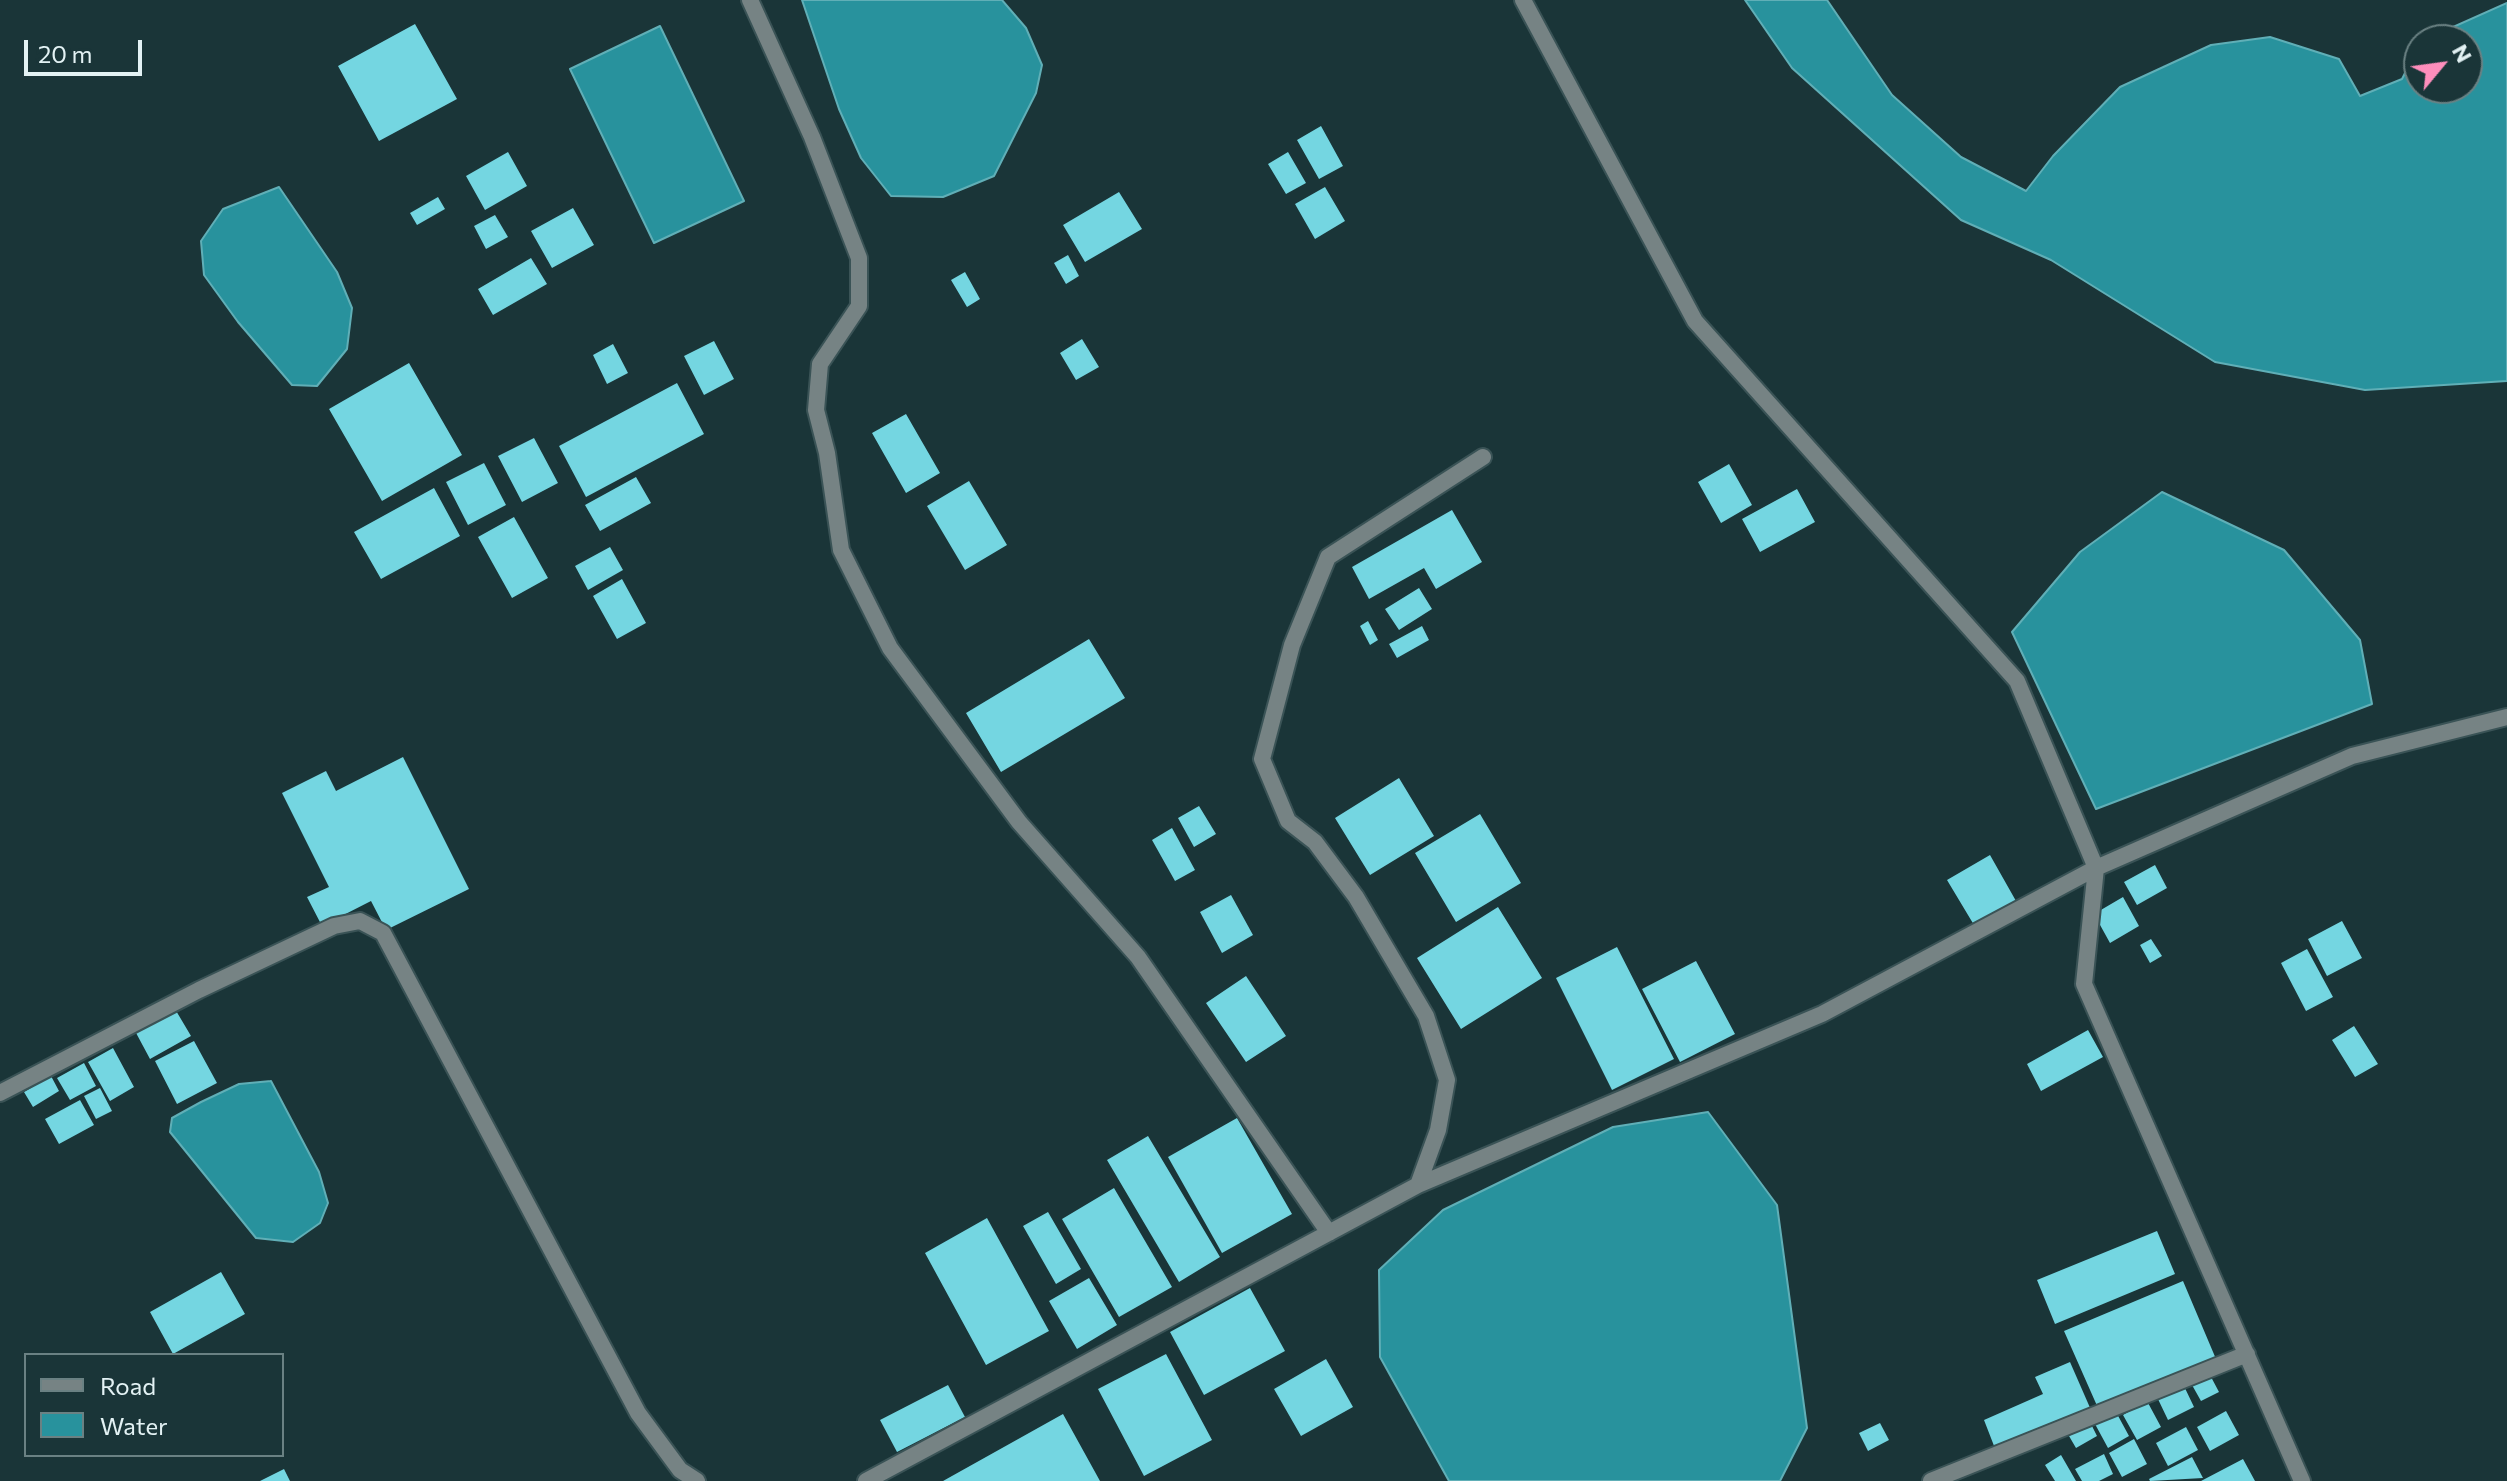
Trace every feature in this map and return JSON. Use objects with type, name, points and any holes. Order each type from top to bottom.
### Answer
[{"type":"street","points":[[750,0],[812,137],[859,258],[859,306],[820,364],[816,410],[827,453],[841,550],[890,648],[1019,822],[1138,957],[1329,1233]]},
{"type":"street","points":[[1523,0],[1695,321],[2017,681],[2096,868],[2084,984],[2302,1481]]},
{"type":"street","points":[[1418,1185],[1438,1130],[1447,1080],[1426,1016],[1356,897],[1315,842],[1288,821],[1262,759],[1292,645],[1328,557],[1483,457]]},
{"type":"street","points":[[866,1481],[1418,1185],[1822,1014],[2096,868],[2352,756],[2507,717]]},
{"type":"street","points":[[0,1093],[199,990],[334,926],[360,921],[383,933],[638,1413],[680,1470],[697,1481]]},
{"type":"street","points":[[1931,1481],[2247,1354]]},
{"type":"water","points":[[802,0],[1002,0],[1026,28],[1042,65],[1036,93],[994,176],[943,197],[891,196],[861,158],[839,109]]},
{"type":"water","points":[[1745,0],[1827,0],[1892,95],[1961,157],[2026,191],[2053,156],[2120,87],[2211,45],[2270,37],[2339,59],[2360,96],[2403,77],[2403,104],[2483,104],[2483,24],[2460,24],[2507,3],[2507,381],[2365,390],[2215,362],[2051,260],[1961,220],[1792,68]]},
{"type":"water","points":[[660,26],[744,201],[654,243],[570,69]]},
{"type":"water","points":[[279,187],[337,272],[352,308],[347,349],[317,386],[292,385],[238,322],[204,275],[201,241],[223,209]]},
{"type":"water","points":[[2162,492],[2284,550],[2360,640],[2372,704],[2096,809],[2012,632],[2080,552]]},
{"type":"water","points":[[271,1081],[319,1172],[328,1203],[320,1223],[293,1242],[256,1238],[170,1132],[172,1118],[201,1102],[239,1084]]},
{"type":"water","points":[[1708,1112],[1777,1205],[1807,1428],[1780,1481],[1449,1481],[1380,1357],[1379,1270],[1443,1210],[1613,1127]]},
{"type":"building","points":[[415,24],[457,99],[379,141],[338,66]]},
{"type":"building","points":[[1321,126],[1343,166],[1319,179],[1297,140]]},
{"type":"building","points":[[508,152],[527,186],[485,210],[466,176]]},
{"type":"building","points":[[1288,152],[1306,183],[1286,194],[1268,164]]},
{"type":"building","points":[[1325,187],[1345,221],[1315,239],[1295,204]]},
{"type":"building","points":[[1119,192],[1142,229],[1085,262],[1063,225]]},
{"type":"building","points":[[438,197],[445,209],[417,225],[410,213]]},
{"type":"building","points":[[573,208],[594,245],[552,268],[531,231]]},
{"type":"building","points":[[495,215],[508,237],[486,249],[474,226]]},
{"type":"building","points":[[1068,255],[1079,276],[1066,284],[1054,263]]},
{"type":"building","points":[[531,258],[547,284],[493,315],[478,289]]},
{"type":"building","points":[[965,272],[980,299],[967,307],[951,280]]},
{"type":"building","points":[[1082,339],[1099,367],[1076,380],[1060,353]]},
{"type":"building","points":[[714,341],[734,379],[704,395],[684,356]]},
{"type":"building","points":[[613,344],[628,373],[607,384],[593,355]]},
{"type":"building","points":[[409,363],[462,455],[382,501],[329,409]]},
{"type":"building","points":[[677,383],[704,434],[586,497],[559,446]]},
{"type":"building","points":[[906,414],[940,473],[906,493],[872,433]]},
{"type":"building","points":[[534,438],[558,483],[522,502],[498,456]]},
{"type":"building","points":[[484,463],[506,505],[468,525],[446,482]]},
{"type":"building","points":[[1729,464],[1752,505],[1721,523],[1698,482]]},
{"type":"building","points":[[636,477],[651,503],[600,531],[585,505]]},
{"type":"building","points":[[969,481],[1007,545],[965,570],[927,506]]},
{"type":"building","points":[[434,488],[460,536],[381,579],[354,532]]},
{"type":"building","points":[[1797,489],[1815,522],[1760,552],[1742,519]]},
{"type":"building","points":[[1452,510],[1482,562],[1436,589],[1424,568],[1369,599],[1352,567]]},
{"type":"building","points":[[514,517],[548,578],[512,598],[478,537]]},
{"type":"building","points":[[610,547],[623,570],[588,590],[575,566]]},
{"type":"building","points":[[622,579],[646,623],[617,639],[593,596]]},
{"type":"building","points":[[1419,588],[1432,609],[1399,630],[1385,609]]},
{"type":"building","points":[[1368,621],[1378,640],[1370,645],[1360,626]]},
{"type":"building","points":[[1422,626],[1429,640],[1397,658],[1389,644]]},
{"type":"building","points":[[1089,639],[1125,698],[1001,772],[966,713]]},
{"type":"building","points":[[403,757],[469,889],[386,930],[371,901],[322,926],[307,897],[329,887],[282,793],[326,771],[336,791]]},
{"type":"building","points":[[1399,778],[1434,836],[1370,875],[1335,818]]},
{"type":"building","points":[[1199,806],[1216,834],[1194,847],[1178,818]]},
{"type":"building","points":[[1480,814],[1521,883],[1456,922],[1415,853]]},
{"type":"building","points":[[1172,828],[1195,870],[1175,881],[1152,840]]},
{"type":"building","points":[[1990,855],[2016,901],[1974,925],[1947,880]]},
{"type":"building","points":[[2155,865],[2167,888],[2137,905],[2124,882]]},
{"type":"building","points":[[1231,895],[1253,935],[1222,953],[1200,912]]},
{"type":"building","points":[[2123,897],[2139,926],[2110,943],[2094,914]]},
{"type":"building","points":[[1498,907],[1542,978],[1461,1029],[1417,958]]},
{"type":"building","points":[[2342,921],[2362,958],[2327,976],[2308,939]]},
{"type":"building","points":[[2151,939],[2162,956],[2150,963],[2140,945]]},
{"type":"building","points":[[1617,947],[1674,1059],[1612,1090],[1556,978]]},
{"type":"building","points":[[2307,949],[2333,997],[2306,1011],[2281,963]]},
{"type":"building","points":[[1696,961],[1735,1034],[1680,1062],[1642,989]]},
{"type":"building","points":[[1246,976],[1286,1036],[1246,1062],[1206,1003]]},
{"type":"building","points":[[175,1009],[191,1036],[150,1059],[135,1031]]},
{"type":"building","points":[[2354,1026],[2378,1064],[2355,1077],[2332,1040]]},
{"type":"building","points":[[2088,1030],[2103,1057],[2041,1091],[2027,1064]]},
{"type":"building","points":[[194,1041],[217,1083],[177,1104],[155,1061]]},
{"type":"building","points":[[113,1048],[134,1087],[110,1101],[88,1062]]},
{"type":"building","points":[[84,1063],[96,1086],[70,1100],[57,1078]]},
{"type":"building","points":[[51,1076],[59,1091],[33,1107],[24,1092]]},
{"type":"building","points":[[100,1088],[112,1111],[96,1119],[84,1096]]},
{"type":"building","points":[[80,1100],[94,1125],[59,1144],[45,1119]]},
{"type":"building","points":[[1237,1118],[1292,1214],[1222,1253],[1168,1157]]},
{"type":"building","points":[[1148,1136],[1220,1257],[1179,1282],[1107,1160]]},
{"type":"building","points":[[1114,1188],[1172,1287],[1119,1317],[1062,1219]]},
{"type":"building","points":[[1048,1212],[1081,1269],[1056,1284],[1023,1226]]},
{"type":"building","points":[[987,1218],[1049,1331],[986,1365],[925,1253]]},
{"type":"building","points":[[2157,1231],[2175,1274],[2055,1324],[2037,1280]]},
{"type":"building","points":[[221,1272],[245,1314],[172,1353],[150,1312]]},
{"type":"building","points":[[1089,1278],[1117,1325],[1077,1349],[1049,1301]]},
{"type":"building","points":[[2183,1281],[2216,1359],[2098,1408],[2064,1331]]},
{"type":"building","points":[[1250,1288],[1285,1351],[1204,1395],[1170,1332]]},
{"type":"building","points":[[1166,1354],[1212,1440],[1144,1476],[1098,1389]]},
{"type":"building","points":[[1326,1359],[1353,1407],[1301,1436],[1274,1389]]},
{"type":"building","points":[[2070,1362],[2091,1410],[1996,1451],[1984,1420],[2043,1394],[2035,1377]]},
{"type":"building","points":[[2210,1375],[2219,1392],[2201,1401],[2192,1385]]},
{"type":"building","points":[[2183,1384],[2194,1407],[2168,1420],[2157,1397]]},
{"type":"building","points":[[948,1385],[965,1417],[897,1452],[880,1420]]},
{"type":"building","points":[[2147,1401],[2161,1427],[2137,1440],[2123,1415]]},
{"type":"building","points":[[2226,1411],[2239,1435],[2210,1451],[2197,1427]]},
{"type":"building","points":[[2116,1412],[2129,1436],[2108,1448],[2095,1424]]},
{"type":"building","points":[[1063,1414],[1100,1481],[943,1481]]},
{"type":"building","points":[[1880,1423],[1889,1440],[1868,1451],[1859,1433]]},
{"type":"building","points":[[2091,1424],[2097,1436],[2076,1448],[2069,1436]]},
{"type":"building","points":[[2186,1427],[2198,1450],[2168,1466],[2156,1443]]},
{"type":"building","points":[[2134,1439],[2147,1464],[2122,1477],[2109,1453]]},
{"type":"building","points":[[2104,1454],[2113,1474],[2099,1481],[2082,1481],[2075,1469]]},
{"type":"building","points":[[2061,1455],[2076,1481],[2055,1481],[2045,1465]]},
{"type":"building","points":[[2192,1457],[2203,1478],[2150,1481],[2149,1479]]},
{"type":"building","points":[[2243,1459],[2255,1481],[2201,1481]]},
{"type":"building","points":[[284,1469],[290,1481],[260,1481]]}]
